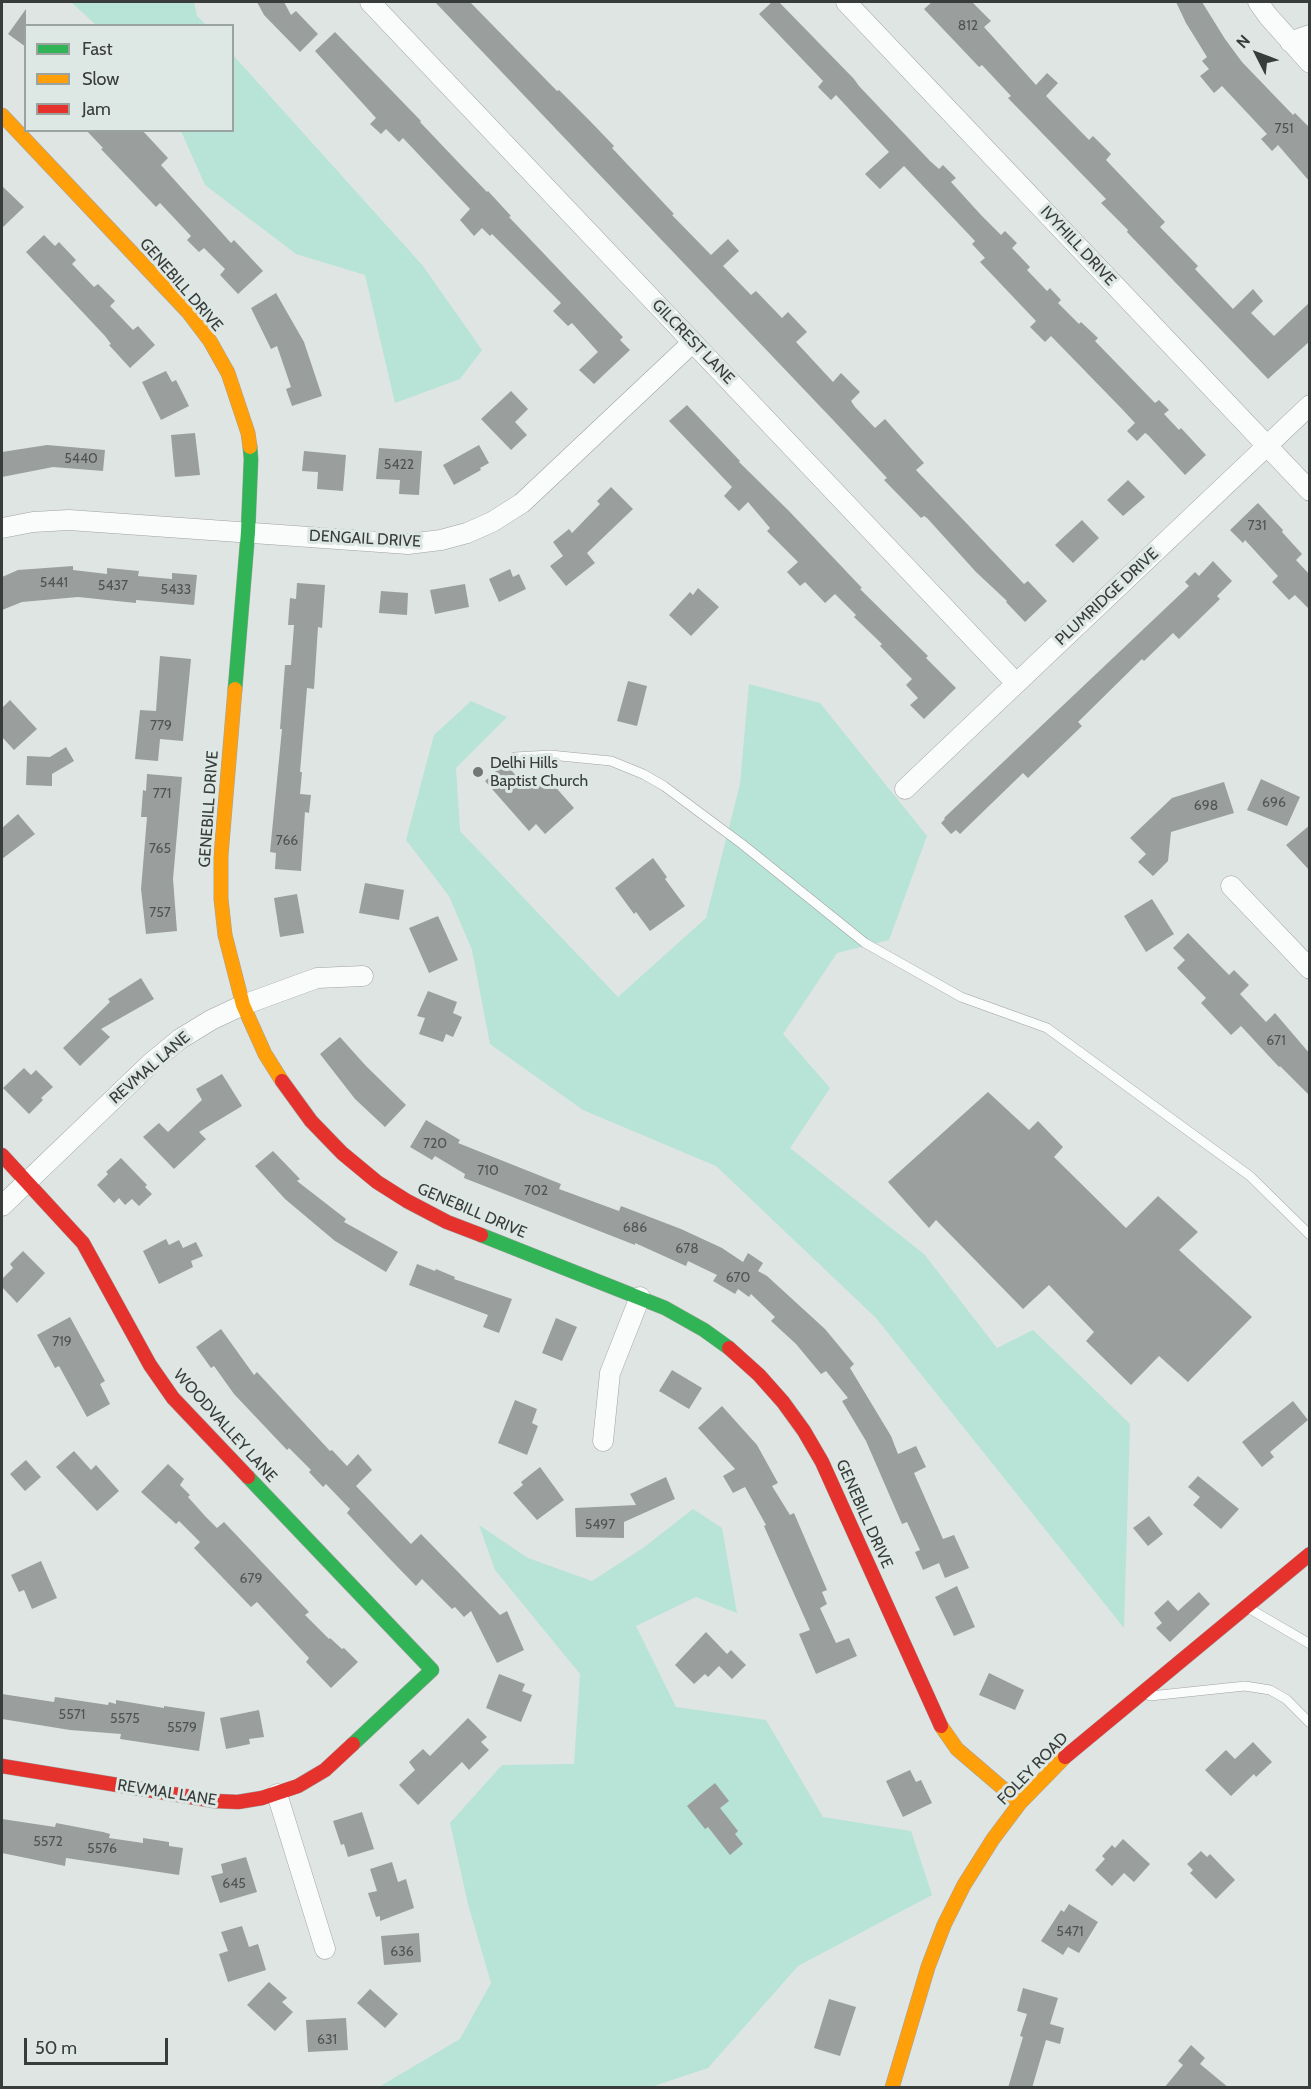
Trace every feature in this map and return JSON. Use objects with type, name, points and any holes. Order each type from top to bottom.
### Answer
[{"type":"street","name":"GILCREST LANE","points":[[370,2],[1017,683]]},
{"type":"street","name":"IVYHILL DRIVE","points":[[846,2],[1310,491]]},
{"type":"street","points":[[1258,2],[1310,63]]},
{"type":"street","points":[[1290,42],[1310,35]]},
{"type":"street","name":"GENEBILL DRIVE","points":[[2,115],[188,312],[210,342],[228,373],[248,432],[251,459],[248,532],[221,855],[221,899],[225,935],[243,1005],[266,1054],[289,1092],[311,1121],[342,1153],[377,1182],[407,1202],[447,1222],[664,1308],[704,1330],[759,1375],[783,1402],[804,1431],[822,1462],[943,1730],[957,1749],[1020,1803]]},
{"type":"street","name":"DENGAIL DRIVE","points":[[2,528],[33,522],[69,520],[408,544],[441,540],[467,533],[492,522],[522,503],[693,342]]},
{"type":"street","name":"PLUMRIDGE DRIVE","points":[[905,789],[1310,405]]},
{"type":"street","points":[[1231,886],[1310,969]]},
{"type":"street","name":"REVMAL LANE","points":[[2,1206],[173,1044],[210,1020],[243,1005],[317,978],[363,976]]},
{"type":"street","name":"WOODVALLEY LANE","points":[[2,1155],[83,1243],[150,1365],[173,1398],[432,1670]]},
{"type":"street","points":[[603,1441],[610,1373],[640,1297]]},
{"type":"street","name":"FOLEY ROAD","points":[[892,2088],[928,1967],[944,1925],[964,1885],[987,1848],[1020,1803],[1063,1758],[1310,1554]]},
{"type":"street","name":"REVMAL LANE","points":[[2,1766],[215,1802],[238,1802],[277,1794],[298,1786],[326,1770],[432,1670]]},
{"type":"street","points":[[277,1794],[325,1949]]},
{"type":"lane","points":[[515,757],[550,755],[611,761],[643,774],[664,786],[742,844],[865,943],[961,997],[1047,1028],[1250,1176],[1310,1235]]},
{"type":"lane","points":[[1246,1607],[1310,1644]]},
{"type":"lane","points":[[1136,1698],[1245,1686],[1270,1690],[1286,1699],[1310,1724]]},
{"type":"green space","points":[[71,2],[194,2],[197,16],[205,24],[95,24]]},
{"type":"green space","points":[[234,56],[423,266],[482,350],[460,379],[395,403],[365,275],[296,254],[205,185],[181,132],[234,132]]},
{"type":"green space","points":[[749,684],[820,703],[927,836],[889,940],[837,953],[783,1034],[830,1088],[790,1148],[924,1254],[997,1348],[1033,1330],[1130,1424],[1124,1628],[876,1318],[716,1166],[583,1110],[490,1044],[472,950],[449,896],[406,840],[434,735],[471,701],[507,717],[456,768],[460,831],[618,997],[706,918],[740,784]]},
{"type":"green space","points":[[693,1509],[722,1528],[737,1613],[696,1597],[636,1626],[676,1707],[766,1720],[823,1817],[911,1831],[932,1895],[798,1966],[708,2068],[651,2087],[377,2088],[460,2039],[491,1983],[468,1904],[450,1823],[502,1765],[574,1764],[580,1674],[495,1570],[479,1525],[528,1558],[592,1581],[643,1548]]},
{"type":"building","points":[[257,2],[284,2],[291,15],[296,11],[318,34],[300,52],[264,15]]},
{"type":"building","points":[[435,2],[470,2],[614,146],[612,148],[711,255],[728,239],[739,251],[723,266],[751,295],[756,291],[782,318],[788,312],[807,332],[796,342],[833,382],[841,373],[860,392],[851,401],[855,407],[875,428],[885,419],[924,463],[916,470],[1024,584],[1028,581],[1047,601],[1025,622],[927,518],[924,516],[921,518],[884,480],[887,478],[834,421]]},
{"type":"building","points":[[772,2],[779,2],[930,161],[939,169],[943,165],[956,178],[951,182],[981,215],[1001,235],[1005,231],[1017,243],[1012,248],[1030,267],[1027,270],[1047,291],[1050,288],[1061,300],[1058,303],[1079,324],[1081,322],[1098,338],[1095,341],[1155,403],[1159,400],[1169,410],[1164,414],[1179,430],[1181,428],[1206,455],[1185,475],[1148,435],[1145,433],[1137,441],[1127,431],[1135,423],[1122,409],[1051,336],[1045,342],[1030,327],[1036,321],[980,262],[985,258],[972,244],[975,241],[904,166],[880,189],[865,174],[889,152],[836,95],[831,100],[818,87],[823,81],[759,14]]},
{"type":"building","points":[[932,2],[972,2],[991,21],[984,27],[1036,85],[1047,73],[1058,83],[1046,96],[1089,140],[1093,136],[1111,154],[1106,160],[1165,222],[1160,227],[1198,266],[1195,269],[1233,309],[1253,289],[1263,301],[1251,313],[1274,336],[1310,302],[1310,341],[1268,379],[1127,232],[1128,230],[1101,203],[1106,199],[1008,98],[1011,96],[982,65],[979,67],[924,9]]},
{"type":"building","points":[[1176,2],[1202,2],[1242,62],[1293,115],[1295,113],[1310,128],[1310,182],[1278,145],[1272,151],[1261,139],[1267,134],[1222,86],[1214,93],[1200,76],[1209,69],[1202,61],[1207,57]]},
{"type":"building","points":[[26,9],[24,46],[8,34]]},
{"type":"building","points":[[335,32],[488,191],[511,216],[509,217],[623,337],[620,340],[630,350],[594,384],[579,370],[598,352],[572,323],[568,326],[553,311],[561,303],[492,234],[490,236],[482,228],[474,236],[460,220],[470,209],[403,138],[399,142],[386,129],[381,134],[370,124],[376,118],[315,51]]},
{"type":"building","points":[[88,132],[144,132],[168,158],[161,165],[231,243],[234,240],[263,271],[238,294],[220,275],[225,269],[204,248],[199,252],[187,240],[191,236],[160,203],[156,207],[101,149],[103,148]]},
{"type":"building","points":[[2,186],[24,207],[2,228]]},
{"type":"building","points":[[44,235],[55,246],[59,242],[76,260],[72,264],[94,287],[98,284],[115,301],[110,306],[133,330],[138,326],[155,345],[130,368],[109,345],[111,344],[105,336],[26,252]]},
{"type":"building","points":[[276,293],[304,342],[322,396],[292,406],[286,389],[291,387],[277,346],[271,349],[251,308]]},
{"type":"building","points":[[166,371],[172,382],[176,380],[189,406],[161,420],[142,382]]},
{"type":"building","points":[[511,391],[528,409],[515,422],[527,435],[511,450],[481,419]]},
{"type":"building","points":[[687,405],[956,688],[924,719],[910,705],[918,698],[906,685],[912,679],[880,646],[882,644],[854,617],[856,615],[835,594],[825,603],[805,582],[800,586],[787,572],[798,562],[767,531],[770,528],[748,502],[739,511],[724,496],[732,487],[669,421]]},
{"type":"building","points":[[195,433],[200,475],[175,477],[171,435]]},
{"type":"building","points":[[47,445],[105,450],[103,471],[53,467],[2,477],[2,452]]},
{"type":"building","points":[[479,445],[489,463],[454,485],[443,465]]},
{"type":"building","points":[[379,448],[422,451],[419,495],[399,494],[400,480],[376,479]]},
{"type":"building","points":[[304,451],[346,455],[343,491],[317,489],[318,472],[302,471]]},
{"type":"building","points":[[1128,480],[1145,497],[1123,516],[1107,500]]},
{"type":"building","points":[[611,487],[633,509],[587,553],[595,563],[566,586],[550,566],[563,556],[553,542],[569,529],[572,533],[600,504],[597,501]]},
{"type":"building","points":[[1258,503],[1302,554],[1296,560],[1310,575],[1310,610],[1295,595],[1289,600],[1272,582],[1278,576],[1245,540],[1243,543],[1230,530]]},
{"type":"building","points":[[1082,520],[1099,538],[1073,563],[1055,545]]},
{"type":"building","points":[[1213,561],[1232,581],[1217,596],[1220,599],[1179,639],[1173,633],[1144,661],[1142,659],[1078,722],[1082,726],[1028,778],[1023,773],[960,834],[956,830],[951,834],[941,823],[944,818],[1189,586],[1185,582],[1195,572],[1199,576]]},
{"type":"building","points":[[73,566],[73,570],[107,574],[107,568],[139,571],[138,576],[172,579],[172,573],[197,575],[194,605],[136,600],[136,603],[78,597],[22,602],[2,610],[2,577],[18,570]]},
{"type":"building","points":[[510,569],[513,577],[519,574],[526,589],[499,602],[489,579]]},
{"type":"building","points":[[297,583],[325,585],[322,628],[318,627],[314,689],[307,688],[300,794],[311,795],[309,813],[305,812],[301,871],[275,869],[276,853],[270,852],[282,729],[280,729],[285,665],[291,665],[294,625],[288,625],[290,598],[296,599]]},
{"type":"building","points":[[465,584],[469,607],[435,614],[430,590]]},
{"type":"building","points":[[698,588],[719,607],[691,636],[669,615],[690,592],[693,595]]},
{"type":"building","points":[[381,591],[408,593],[407,615],[379,613]]},
{"type":"building","points":[[160,656],[191,659],[183,741],[160,739],[158,761],[135,759],[140,710],[156,711]]},
{"type":"building","points":[[628,681],[647,686],[637,726],[617,721]]},
{"type":"building","points":[[10,700],[37,729],[14,750],[2,737],[2,708]]},
{"type":"building","points":[[66,747],[74,761],[52,774],[52,786],[26,785],[27,756],[50,757]]},
{"type":"building","points":[[505,763],[526,787],[529,784],[532,787],[539,782],[544,788],[551,782],[574,808],[545,834],[536,824],[529,831],[485,781]]},
{"type":"building","points":[[147,774],[182,777],[173,879],[177,931],[146,934],[141,889],[147,817],[141,817]]},
{"type":"building","points":[[1261,779],[1300,797],[1287,826],[1247,810]]},
{"type":"building","points":[[1224,782],[1234,813],[1171,832],[1168,861],[1153,876],[1138,862],[1146,854],[1130,838],[1172,798]]},
{"type":"building","points":[[18,814],[35,834],[2,859],[2,828]]},
{"type":"building","points":[[1310,825],[1310,871],[1286,845]]},
{"type":"building","points":[[653,858],[685,906],[650,931],[615,888]]},
{"type":"building","points":[[365,883],[404,890],[399,920],[359,913]]},
{"type":"building","points":[[297,894],[304,933],[280,937],[274,898]]},
{"type":"building","points":[[1152,899],[1174,934],[1146,952],[1124,916]]},
{"type":"building","points":[[438,916],[458,960],[429,973],[409,928]]},
{"type":"building","points":[[1188,933],[1229,975],[1234,970],[1249,985],[1240,994],[1266,1022],[1275,1013],[1310,1054],[1310,1096],[1241,1026],[1231,1035],[1201,1003],[1206,998],[1177,968],[1185,960],[1173,948]]},
{"type":"building","points":[[141,978],[154,999],[101,1029],[110,1037],[80,1066],[63,1048],[110,1002],[108,999]]},
{"type":"building","points":[[428,991],[457,1002],[453,1013],[462,1017],[453,1037],[446,1034],[443,1042],[419,1034],[425,1018],[417,1016]]},
{"type":"building","points":[[340,1037],[406,1105],[385,1127],[355,1099],[320,1054]]},
{"type":"building","points":[[24,1068],[31,1075],[36,1070],[53,1087],[29,1114],[3,1088]]},
{"type":"building","points":[[222,1074],[242,1106],[199,1132],[206,1139],[174,1169],[143,1137],[159,1123],[168,1132],[202,1100],[196,1089]]},
{"type":"building","points":[[988,1092],[1029,1130],[1038,1121],[1063,1147],[1054,1157],[1126,1228],[1158,1196],[1198,1232],[1179,1250],[1252,1317],[1188,1382],[1159,1356],[1131,1385],[1086,1341],[1094,1332],[1049,1285],[1023,1309],[936,1220],[929,1228],[888,1182]]},
{"type":"building","points":[[426,1120],[460,1140],[458,1143],[561,1184],[559,1189],[619,1211],[621,1206],[681,1229],[722,1248],[743,1262],[748,1253],[763,1263],[758,1271],[767,1276],[825,1329],[854,1364],[850,1368],[891,1436],[898,1454],[916,1446],[926,1467],[914,1473],[943,1539],[954,1535],[969,1568],[945,1578],[939,1563],[923,1570],[915,1552],[920,1550],[907,1522],[902,1524],[866,1441],[842,1401],[848,1398],[826,1371],[821,1374],[796,1344],[771,1321],[775,1317],[751,1294],[749,1297],[738,1289],[735,1294],[713,1281],[717,1275],[688,1261],[686,1266],[635,1243],[635,1245],[464,1178],[465,1174],[435,1156],[432,1160],[410,1147]]},
{"type":"building","points":[[273,1151],[300,1179],[297,1181],[346,1219],[344,1222],[398,1252],[386,1272],[335,1241],[285,1199],[255,1166]]},
{"type":"building","points":[[121,1158],[147,1185],[145,1187],[152,1194],[139,1206],[132,1199],[125,1205],[119,1198],[114,1203],[97,1185],[108,1174],[106,1172]]},
{"type":"building","points":[[166,1239],[169,1245],[179,1240],[183,1248],[196,1242],[203,1256],[191,1261],[193,1267],[159,1284],[143,1251]]},
{"type":"building","points":[[23,1251],[45,1273],[17,1303],[2,1287],[2,1279],[13,1268],[10,1264]]},
{"type":"building","points":[[417,1264],[435,1271],[436,1269],[455,1277],[454,1279],[512,1299],[499,1333],[483,1327],[488,1315],[409,1285]]},
{"type":"building","points":[[70,1317],[105,1381],[100,1384],[110,1404],[87,1417],[59,1366],[55,1368],[37,1335]]},
{"type":"building","points":[[556,1318],[577,1327],[562,1361],[542,1353]]},
{"type":"building","points":[[221,1329],[254,1375],[257,1372],[330,1451],[332,1450],[347,1466],[358,1454],[372,1470],[356,1486],[411,1544],[421,1534],[500,1615],[507,1611],[524,1650],[497,1663],[471,1611],[464,1617],[455,1607],[452,1609],[422,1579],[416,1586],[347,1513],[350,1509],[326,1484],[323,1487],[309,1472],[311,1470],[289,1448],[287,1450],[234,1394],[214,1366],[211,1368],[196,1347]]},
{"type":"building","points":[[672,1370],[702,1388],[689,1409],[659,1391]]},
{"type":"building","points":[[515,1400],[537,1409],[532,1423],[538,1426],[527,1455],[498,1443]]},
{"type":"building","points":[[1293,1401],[1308,1420],[1270,1452],[1274,1457],[1262,1467],[1242,1442]]},
{"type":"building","points":[[722,1406],[757,1445],[778,1483],[772,1486],[790,1515],[794,1513],[827,1590],[822,1592],[827,1604],[820,1608],[836,1643],[849,1638],[857,1656],[816,1674],[799,1634],[810,1630],[764,1526],[766,1525],[745,1487],[733,1493],[723,1476],[735,1469],[698,1428]]},
{"type":"building","points":[[74,1451],[91,1470],[96,1465],[119,1491],[97,1511],[56,1467]]},
{"type":"building","points":[[26,1460],[41,1477],[25,1491],[10,1474]]},
{"type":"building","points":[[168,1464],[184,1479],[180,1485],[205,1516],[217,1528],[224,1522],[309,1612],[305,1615],[329,1639],[342,1649],[344,1648],[358,1662],[331,1688],[306,1662],[309,1658],[257,1602],[251,1607],[194,1548],[200,1542],[179,1521],[176,1524],[141,1492]]},
{"type":"building","points":[[540,1467],[564,1500],[537,1520],[513,1493],[523,1485],[521,1482]]},
{"type":"building","points":[[1198,1476],[1239,1509],[1221,1529],[1193,1505],[1200,1497],[1188,1487]]},
{"type":"building","points":[[666,1477],[675,1499],[624,1522],[624,1538],[576,1537],[575,1508],[636,1505],[630,1494]]},
{"type":"building","points":[[1149,1516],[1163,1534],[1148,1546],[1133,1528]]},
{"type":"building","points":[[41,1561],[57,1598],[32,1609],[24,1590],[19,1592],[11,1575]]},
{"type":"building","points":[[957,1586],[975,1627],[954,1636],[935,1597]]},
{"type":"building","points":[[1199,1592],[1210,1604],[1170,1642],[1156,1628],[1162,1623],[1154,1613],[1168,1600],[1178,1611]]},
{"type":"building","points":[[706,1632],[727,1654],[731,1650],[746,1665],[732,1679],[719,1666],[708,1677],[705,1674],[694,1684],[675,1665]]},
{"type":"building","points":[[989,1673],[1024,1690],[1015,1710],[979,1695]]},
{"type":"building","points":[[499,1674],[525,1684],[522,1691],[532,1695],[521,1722],[486,1708]]},
{"type":"building","points":[[2,1694],[54,1702],[55,1697],[108,1705],[109,1702],[116,1704],[116,1700],[205,1712],[199,1751],[120,1739],[121,1734],[70,1730],[2,1719]]},
{"type":"building","points":[[259,1710],[264,1737],[249,1739],[250,1744],[226,1749],[220,1718]]},
{"type":"building","points":[[468,1718],[487,1737],[481,1742],[489,1750],[469,1770],[462,1762],[418,1805],[399,1785],[415,1770],[409,1762],[423,1749],[430,1756]]},
{"type":"building","points":[[1253,1742],[1272,1762],[1256,1777],[1254,1774],[1231,1796],[1205,1770],[1226,1750],[1235,1759]]},
{"type":"building","points":[[910,1770],[916,1782],[921,1780],[932,1803],[903,1817],[886,1781]]},
{"type":"building","points":[[715,1783],[729,1801],[720,1808],[738,1831],[735,1834],[743,1844],[730,1855],[708,1827],[705,1829],[687,1806]]},
{"type":"building","points":[[362,1812],[374,1849],[348,1857],[344,1844],[341,1845],[333,1821]]},
{"type":"building","points":[[2,1819],[55,1827],[56,1823],[103,1832],[110,1834],[109,1838],[143,1843],[143,1838],[169,1842],[169,1846],[183,1848],[179,1875],[66,1858],[65,1866],[2,1853]]},
{"type":"building","points":[[1123,1839],[1150,1864],[1134,1882],[1124,1873],[1112,1886],[1095,1870],[1105,1859],[1102,1856],[1112,1845],[1115,1848]]},
{"type":"building","points":[[1201,1851],[1207,1857],[1210,1854],[1235,1880],[1216,1899],[1190,1873],[1193,1870],[1187,1864]]},
{"type":"building","points":[[246,1857],[257,1892],[220,1903],[211,1876],[223,1873],[221,1864]]},
{"type":"building","points":[[392,1862],[398,1882],[406,1879],[414,1908],[380,1921],[380,1916],[376,1917],[368,1893],[377,1891],[370,1869]]},
{"type":"building","points":[[1069,1904],[1098,1922],[1079,1953],[1068,1947],[1063,1955],[1041,1941],[1061,1910],[1064,1912]]},
{"type":"building","points":[[242,1926],[249,1947],[258,1944],[266,1970],[228,1982],[219,1954],[228,1951],[221,1932]]},
{"type":"building","points":[[419,1933],[421,1962],[384,1965],[381,1936]]},
{"type":"building","points":[[269,1982],[287,1998],[282,2002],[293,2012],[275,2031],[247,2005]]},
{"type":"building","points":[[1023,1988],[1058,1998],[1050,2024],[1064,2028],[1060,2044],[1046,2040],[1032,2088],[1008,2088],[1023,2037],[1020,2036],[1027,2014],[1017,2011]]},
{"type":"building","points":[[370,1989],[398,2014],[385,2028],[357,2003]]},
{"type":"building","points":[[829,1999],[856,2007],[840,2056],[814,2048]]},
{"type":"building","points":[[346,2018],[348,2050],[308,2052],[306,2020]]},
{"type":"building","points":[[1191,2045],[1205,2058],[1200,2064],[1229,2088],[1164,2088],[1183,2065],[1178,2061]]},
{"type":"traffic: fast","points":[[235,689],[248,532],[250,447]]},
{"type":"traffic: fast","points":[[481,1235],[665,1308],[704,1330],[729,1348]]},
{"type":"traffic: fast","points":[[248,1477],[432,1670],[353,1744]]},
{"type":"traffic: slow","points":[[2,115],[188,312],[210,341],[228,373],[248,433],[250,447]]},
{"type":"traffic: slow","points":[[235,689],[221,855],[221,899],[225,935],[243,1005],[265,1054],[282,1081]]},
{"type":"traffic: slow","points":[[941,1726],[957,1749],[1020,1803]]},
{"type":"traffic: slow","points":[[892,2088],[928,1967],[944,1925],[964,1885],[993,1839],[1020,1803],[1065,1757]]},
{"type":"traffic: jam","points":[[282,1081],[311,1121],[342,1153],[377,1182],[447,1222],[481,1235]]},
{"type":"traffic: jam","points":[[2,1155],[83,1243],[150,1365],[173,1398],[248,1477]]},
{"type":"traffic: jam","points":[[729,1348],[759,1375],[783,1402],[804,1431],[822,1462],[941,1726]]},
{"type":"traffic: jam","points":[[1065,1757],[1310,1554]]},
{"type":"traffic: jam","points":[[2,1766],[215,1801],[238,1802],[262,1798],[298,1786],[325,1770],[353,1744]]},
{"type":"place","name":"Delhi Hills Baptist Church","points":[[478,772]]}]
